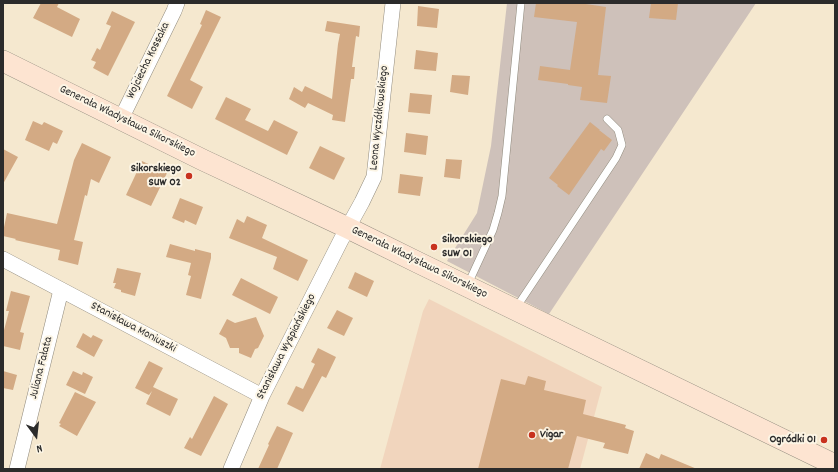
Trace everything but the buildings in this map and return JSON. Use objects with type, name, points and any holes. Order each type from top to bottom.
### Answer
[{"type":"street","name":"Wojciecha Kossaka","points":[[121,119],[174,11],[176,3]]},
{"type":"street","name":"Leona Wyczółkowskiego","points":[[348,228],[374,177],[393,3]]},
{"type":"street","name":"Generała Władysława Sikorskiego","points":[[3,60],[209,163],[348,228],[835,465]]},
{"type":"street","name":"Stanisława Wyspiańskiego","points":[[231,469],[262,396],[348,228]]},
{"type":"street","name":"Stanisława Moniuszki","points":[[3,259],[262,396]]},
{"type":"street","name":"Juliana Fałata","points":[[17,469],[61,290]]},
{"type":"lane","points":[[467,286],[493,230],[502,196],[521,3]]},
{"type":"lane","points":[[515,310],[616,158],[622,145],[618,130],[607,119]]},
{"type":"shaded area","points":[[507,3],[756,3],[549,314],[447,261],[477,213],[491,146]]},
{"type":"shaded area","points":[[429,299],[602,387],[580,469],[380,469],[423,311]]},
{"type":"place","name":"Sikorskiego SUW 02","points":[[189,176]]},
{"type":"place","name":"Sikorskiego SUW 01","points":[[434,247]]},
{"type":"place","name":"Vigar","points":[[532,435]]},
{"type":"place","name":"Ogródki 01","points":[[824,440]]}]
